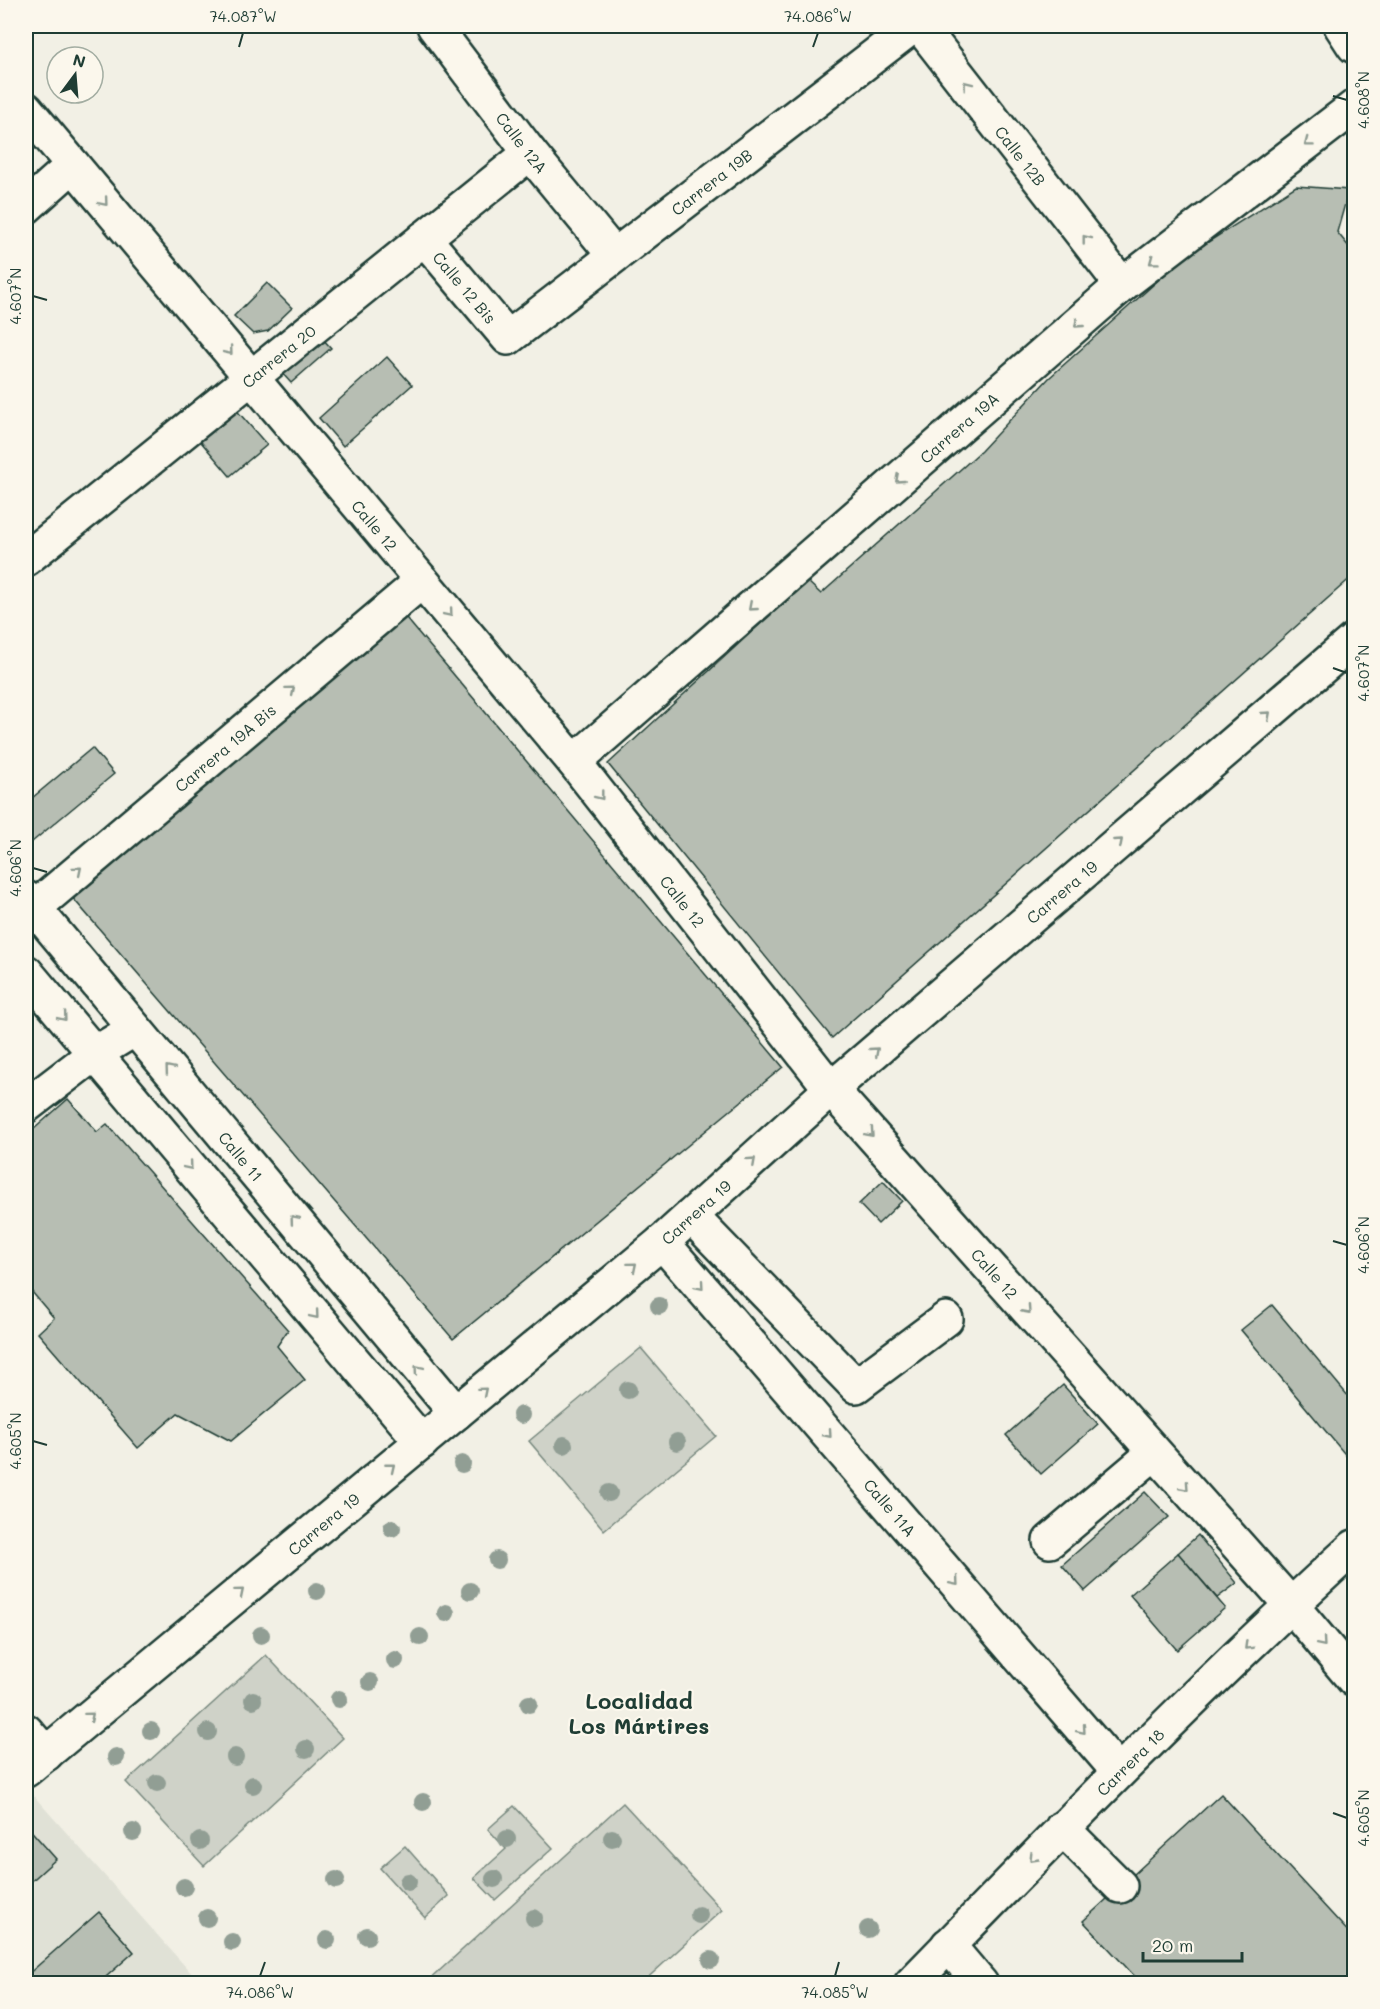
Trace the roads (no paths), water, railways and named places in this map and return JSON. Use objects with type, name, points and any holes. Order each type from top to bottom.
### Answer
[{"type":"street","name":"Calle 12A","points":[[434,26],[530,153],[614,255]]},
{"type":"street","name":"Carrera 19B","points":[[508,338],[914,26]]},
{"type":"street","name":"Calle 12B","points":[[920,26],[1122,285]]},
{"type":"street","points":[[1341,26],[1354,46]]},
{"type":"street","name":"Carrera 19A","points":[[574,762],[1122,285],[1354,107]]},
{"type":"street","name":"Calle 12","points":[[26,109],[574,762],[831,1089],[1291,1605],[1354,1680]]},
{"type":"street","name":"Carrera 20","points":[[26,559],[530,153]]},
{"type":"street","points":[[26,207],[73,165]]},
{"type":"street","name":"Calle 12 Bis","points":[[424,238],[508,338]]},
{"type":"street","name":"Carrera 19A Bis","points":[[28,907],[422,581]]},
{"type":"street","name":"Carrera 19","points":[[32,1752],[422,1442],[662,1242],[831,1089],[1354,640]]},
{"type":"street","name":"Calle 11","points":[[28,907],[135,1029],[456,1413]]},
{"type":"street","points":[[26,972],[422,1442]]},
{"type":"street","points":[[26,1106],[94,1054],[135,1029]]},
{"type":"street","points":[[691,1216],[856,1386],[946,1319]]},
{"type":"street","name":"Calle 11A","points":[[662,1242],[1118,1772]]},
{"type":"street","points":[[1050,1541],[1154,1453]]},
{"type":"street","name":"Carrera 18","points":[[911,1983],[1118,1772],[1291,1605],[1354,1549]]},
{"type":"street","points":[[1062,1828],[1120,1886]]},
{"type":"street","points":[[948,1945],[981,1983]]},
{"type":"district","name":"Localidad Los Mártires","points":[[639,1712]]}]
